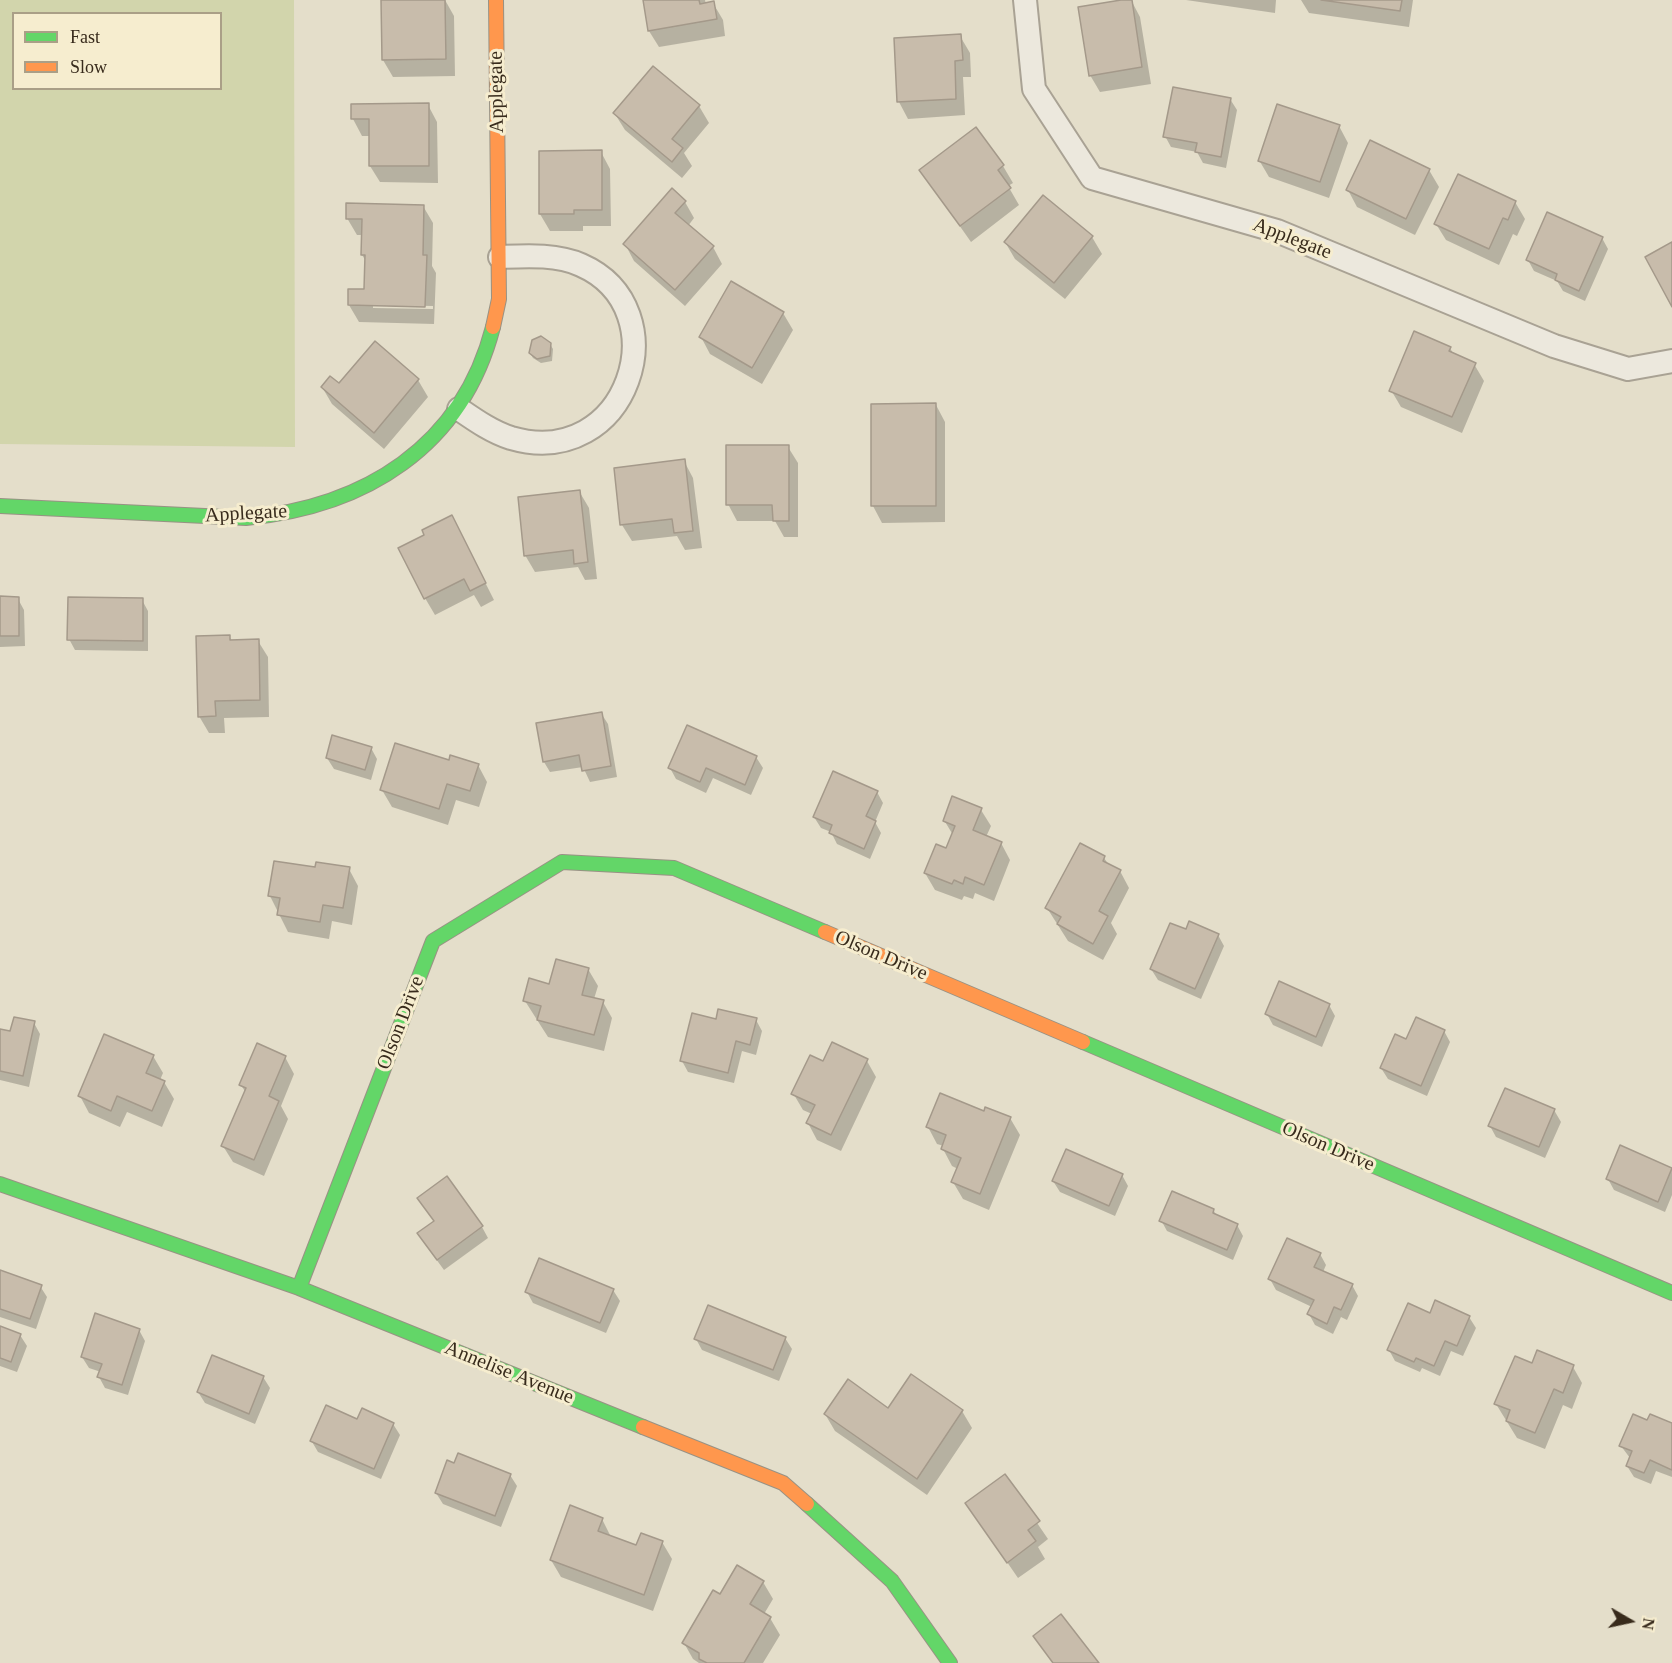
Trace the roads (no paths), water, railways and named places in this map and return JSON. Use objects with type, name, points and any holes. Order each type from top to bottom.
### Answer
[{"type":"street","name":"Applegate","points":[[0,506],[246,518],[298,511],[318,506],[380,479],[425,444],[459,409],[492,337],[499,299],[496,0]]},
{"type":"street","name":"Applegate","points":[[1025,0],[1034,90],[1092,178],[1278,231],[1554,346],[1628,369],[1672,361]]},
{"type":"street","points":[[459,409],[482,425],[509,437],[551,442],[574,437],[598,423],[615,408],[630,380],[634,347],[628,313],[604,278],[580,264],[549,258],[500,257]]},
{"type":"street","name":"Olson Drive","points":[[299,1288],[433,941],[561,862],[674,868],[1672,1293]]},
{"type":"street","name":"Annelise Avenue","points":[[0,1184],[299,1288],[783,1483],[892,1581],[950,1663]]}]
